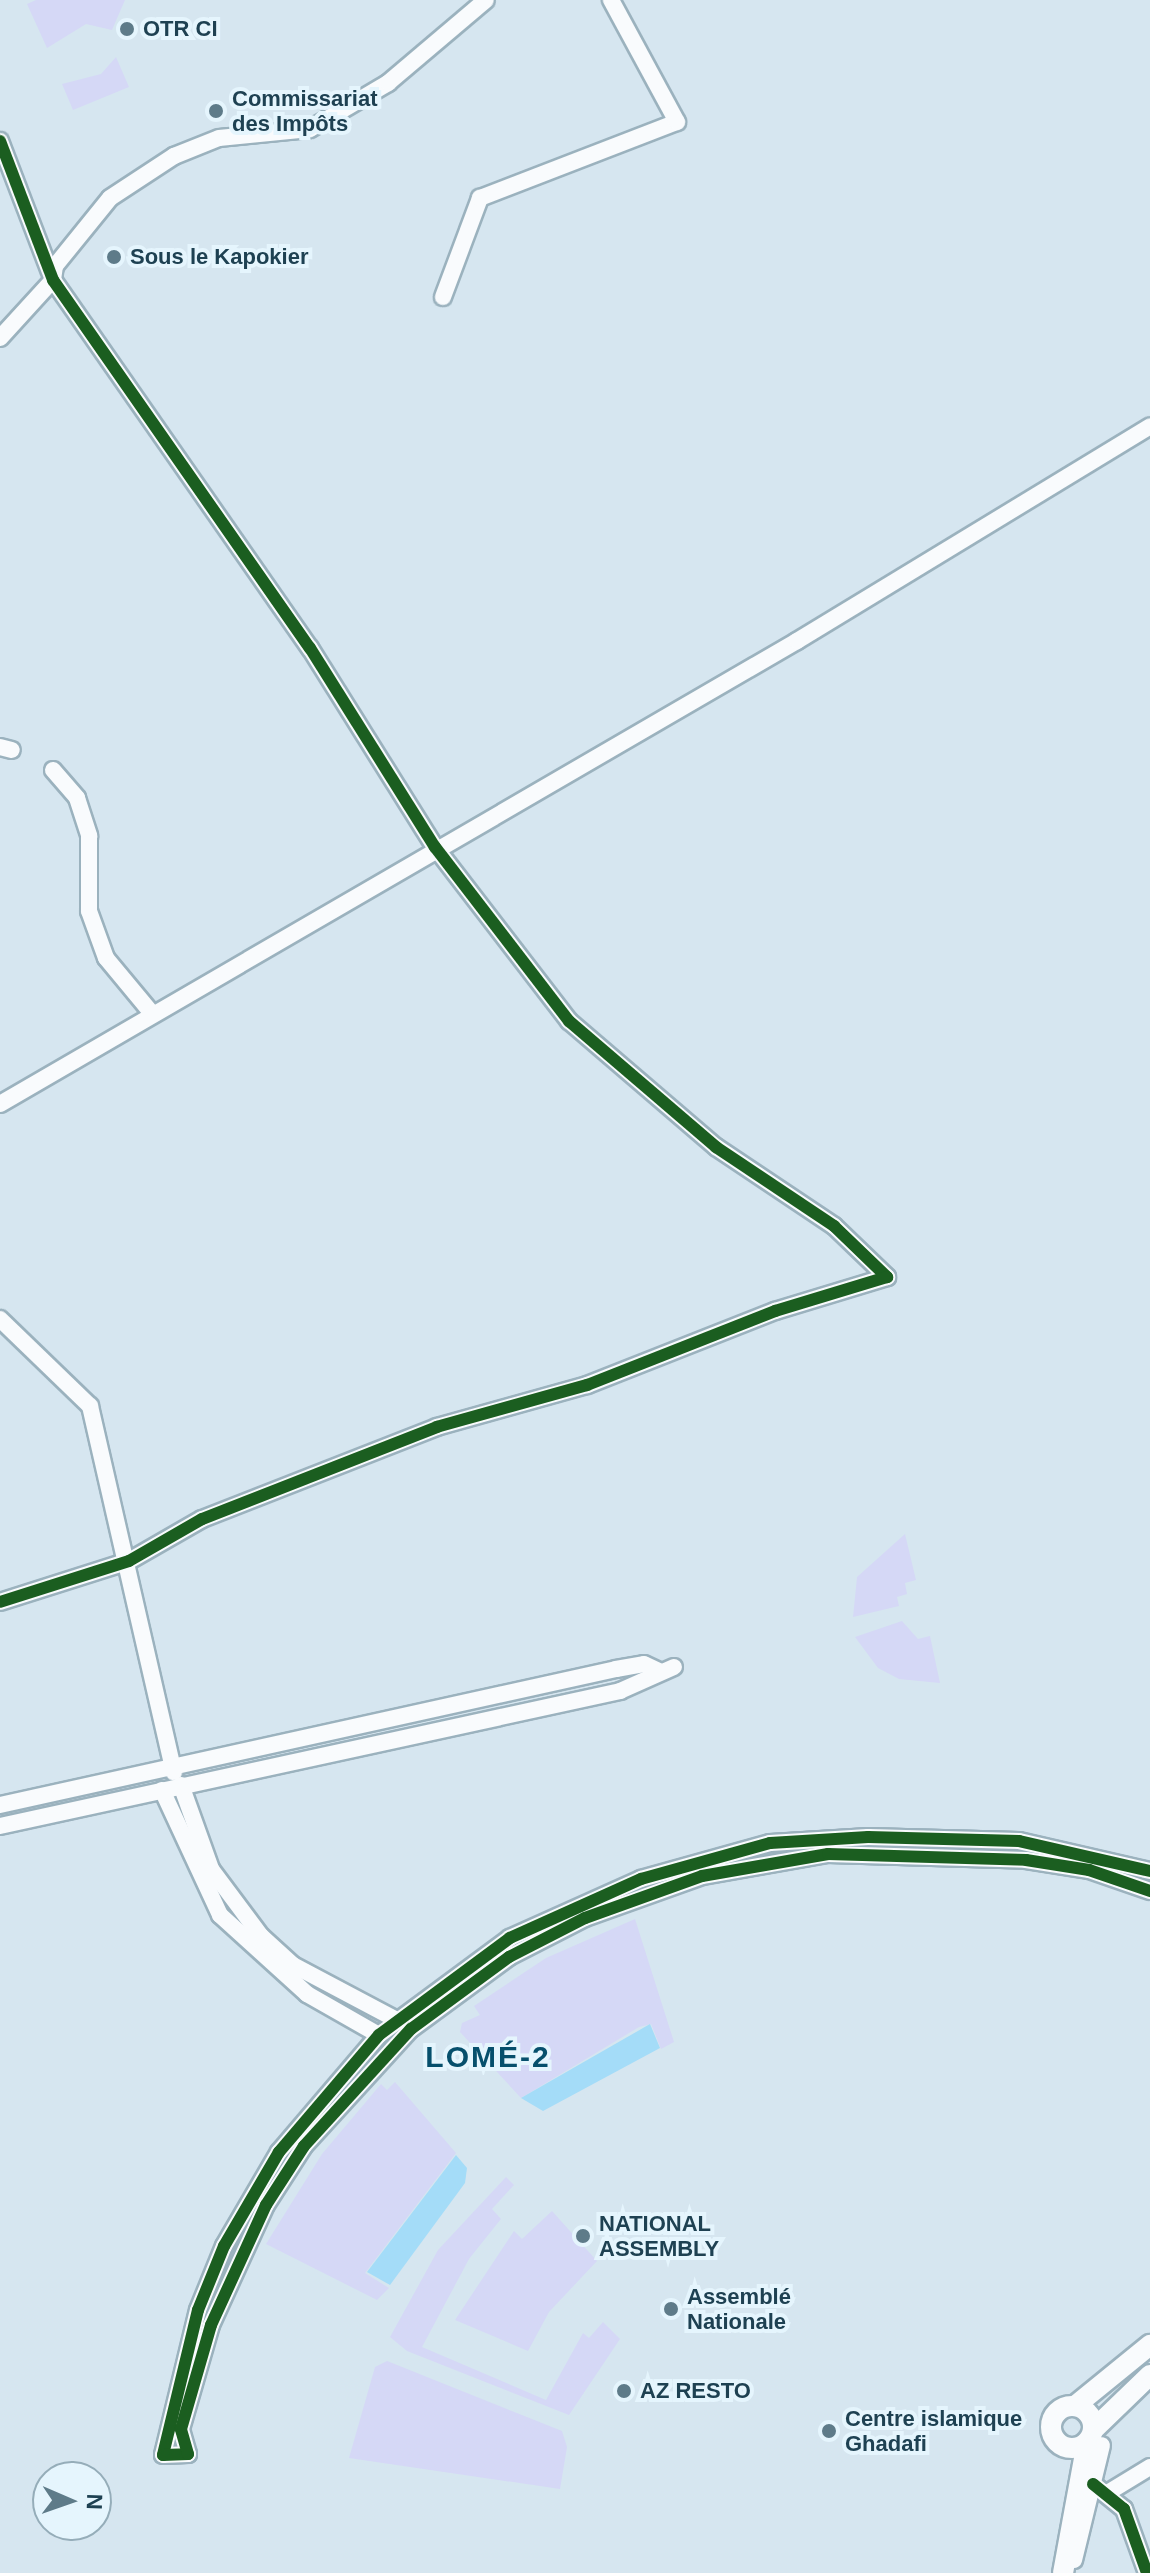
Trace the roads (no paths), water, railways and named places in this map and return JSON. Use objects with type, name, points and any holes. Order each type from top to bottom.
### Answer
[{"type":"main road","points":[[1073,2492],[1057,2443],[1053,2418],[1075,2406],[1150,2345]]},
{"type":"main road","points":[[1063,2573],[1073,2492],[1094,2439],[1150,2375]]},
{"type":"main road","points":[[1075,2406],[1087,2412],[1094,2439]]},
{"type":"main road","points":[[1057,2443],[1076,2448],[1094,2439]]},
{"type":"street","points":[[0,338],[53,280],[55,266],[95,215],[146,174],[219,138],[310,129],[388,83],[486,0]]},
{"type":"street","points":[[443,297],[480,198],[677,122],[611,0]]},
{"type":"street","points":[[0,141],[53,280],[310,648],[435,847],[569,1021],[716,1147],[834,1226],[887,1277],[304,1476],[129,1561],[0,1602]]},
{"type":"street","points":[[0,1104],[150,1011],[797,641],[1150,426]]},
{"type":"street","points":[[53,770],[77,798],[89,836],[89,911],[106,958],[150,1011]]},
{"type":"street","points":[[0,1319],[90,1406],[129,1561],[173,1765],[173,1787],[220,1915],[307,1994],[379,2035]]},
{"type":"street","points":[[0,1805],[616,1669],[644,1664],[667,1669],[649,1684],[620,1691],[0,1826]]},
{"type":"street","points":[[173,1787],[211,1869],[261,1936],[293,1965],[397,2020]]},
{"type":"street","points":[[1150,1871],[1019,1841],[868,1837],[770,1843],[670,1869],[566,1908],[456,1973],[379,2035],[279,2152],[224,2246],[180,2364],[163,2455],[188,2454],[181,2429],[211,2325],[266,2205],[304,2146],[411,2029],[509,1957],[585,1918],[702,1876],[828,1854],[1037,1861],[1150,1891]]},
{"type":"street","points":[[1071,2573],[1093,2484],[1094,2439]]},
{"type":"street","points":[[1109,2492],[1150,2467]]},
{"type":"street","points":[[1093,2484],[1109,2492],[1124,2509],[1147,2573]]},
{"type":"place","name":"OTR CI","points":[[127,29]]},
{"type":"place","name":"Commissariat des Impôts","points":[[216,111]]},
{"type":"place","name":"Sous le Kapokier","points":[[114,257]]},
{"type":"place","name":"NATIONAL ASSEMBLY","points":[[583,2236]]},
{"type":"place","name":"Assemblé Nationale","points":[[671,2309]]},
{"type":"place","name":"AZ RESTO","points":[[624,2391]]},
{"type":"place","name":"Centre islamique Ghadafi","points":[[829,2431]]},
{"type":"district","name":"LOMÉ-2","points":[[488,2057]]}]
